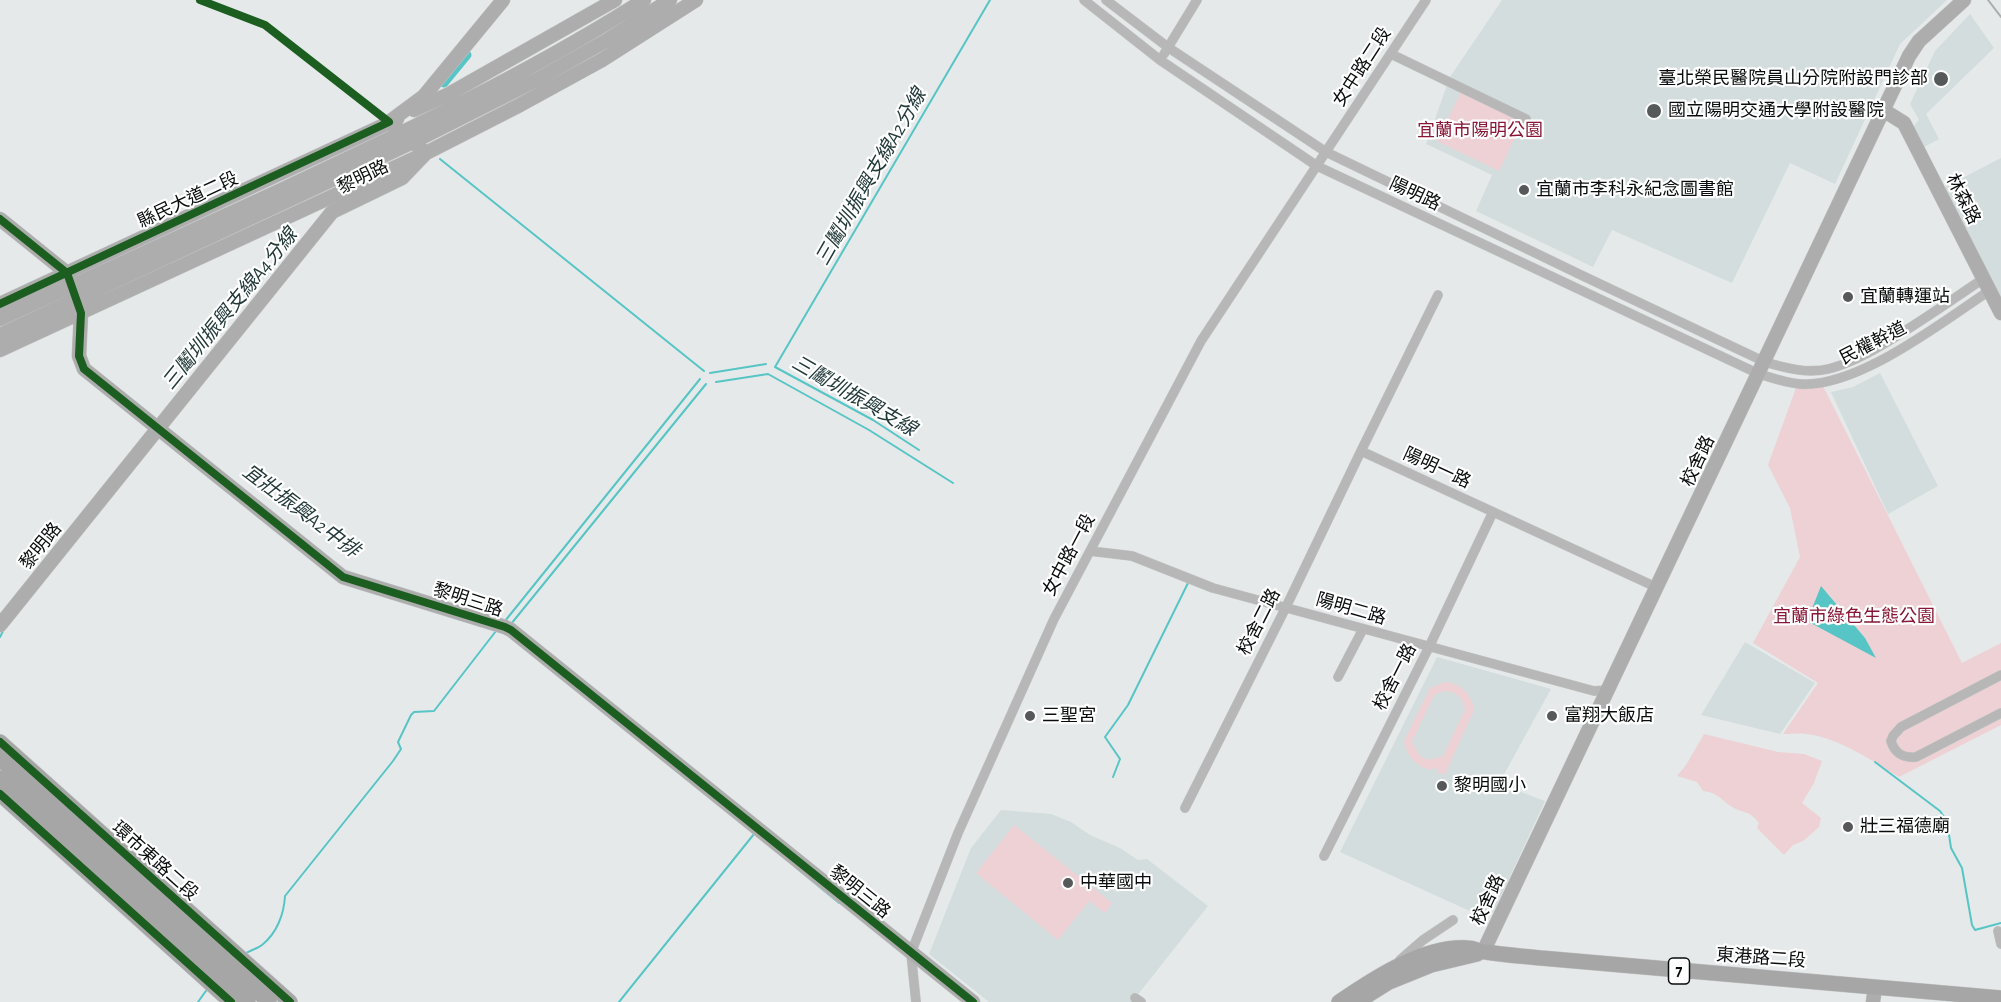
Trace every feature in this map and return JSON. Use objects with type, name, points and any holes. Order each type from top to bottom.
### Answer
[{"type":"main road","name":"環市東路二段","points":[[0,742],[290,1002]]},
{"type":"main road","name":"環市東路二段","points":[[0,759],[269,1002]]},
{"type":"main road","points":[[0,778],[248,1002]]},
{"type":"main road","points":[[0,794],[231,1002]]},
{"type":"main road","name":"東港路二段","points":[[1339,1002],[1389,970],[1415,958],[1439,951],[1469,947],[1483,952],[1719,975],[1874,994],[2001,998]]},
{"type":"main road","name":"東港路二段","points":[[1357,1002],[1389,982],[1431,965],[1483,952]]},
{"type":"street","points":[[503,0],[424,96],[389,122],[426,153],[602,60],[696,0]]},
{"type":"street","name":"縣民大道二段","points":[[0,335],[389,122],[449,94],[615,0]]},
{"type":"street","name":"縣民大道二段","points":[[407,138],[598,29],[644,0]]},
{"type":"street","name":"縣民大道二段","points":[[0,350],[74,293],[540,78],[609,39],[670,0]]},
{"type":"street","name":"陽明路","points":[[1084,0],[1160,60],[1317,166],[1762,368]]},
{"type":"street","name":"陽明路","points":[[1106,0],[1166,51],[1326,152],[1581,275],[1762,368]]},
{"type":"street","points":[[1166,51],[1197,0]]},
{"type":"street","name":"女中路二段","points":[[1326,152],[1426,0]]},
{"type":"street","name":"校舍路","points":[[1483,952],[1909,56],[1919,41],[1964,0]]},
{"type":"street","points":[[1391,54],[1526,118]]},
{"type":"street","points":[[440,78],[439,89],[449,94]]},
{"type":"street","name":"林森路","points":[[1884,110],[1904,123],[2001,313]]},
{"type":"street","name":"女中路一段","points":[[916,1002],[911,953],[958,833],[1054,619],[1202,341],[1326,152]]},
{"type":"street","name":"黎明路","points":[[0,625],[159,429],[327,207],[402,178],[426,153]]},
{"type":"street","name":"縣民大道二段","points":[[0,319],[327,207]]},
{"type":"street","points":[[0,219],[74,293]]},
{"type":"street","name":"民權幹道","points":[[1762,368],[1817,370],[1846,363],[1906,332],[1986,285]]},
{"type":"street","name":"民權幹道","points":[[1762,368],[1800,384],[1844,377],[1913,342],[1986,285]]},
{"type":"street","name":"縣民大道二段","points":[[0,304],[74,293]]},
{"type":"street","name":"黎明三路","points":[[74,293],[79,356],[84,369],[343,577],[511,630],[973,1002]]},
{"type":"street","points":[[1361,451],[1438,295]]},
{"type":"street","name":"陽明一路","points":[[1361,451],[1658,588]]},
{"type":"street","name":"校舍二路","points":[[1185,808],[1361,451]]},
{"type":"street","name":"校舍一路","points":[[1324,856],[1493,512]]},
{"type":"street","name":"陽明二路","points":[[1090,550],[1132,556],[1213,588],[1428,648],[1594,691],[1607,690]]},
{"type":"street","points":[[1338,676],[1363,629]]},
{"type":"street","points":[[2001,675],[1900,727],[1891,741],[1897,753],[1903,757],[1916,757],[2001,713]]},
{"type":"street","points":[[1389,970],[1423,940],[1453,920]]},
{"type":"street","points":[[1998,931],[2001,944]]},
{"type":"shaded area","name":"國立陽明交通大學附設醫院","points":[[1502,0],[1947,0],[1900,44],[1835,184],[1790,163],[1732,283],[1612,230],[1593,267],[1476,211],[1492,175],[1426,144],[1450,77]]},
{"type":"shaded area","name":"臺北榮民醫院員山分院附設門診部","points":[[1970,14],[1994,48],[1926,114],[1939,139],[1924,147],[1912,128],[1919,120],[1910,104],[1935,51]]},
{"type":"shaded area","points":[[2001,158],[2001,297],[1945,187]]},
{"type":"shaded area","points":[[1880,373],[1938,486],[1888,514],[1831,392],[1853,387]]},
{"type":"shaded area","points":[[1745,642],[1815,683],[1780,734],[1701,715]]},
{"type":"shaded area","name":"黎明國小","points":[[1437,657],[1551,689],[1502,778],[1512,784],[1510,788],[1545,801],[1493,913],[1472,912],[1340,852]]},
{"type":"shaded area","name":"中華國中","points":[[1001,810],[1051,814],[1071,822],[1090,835],[1120,848],[1138,860],[1147,859],[1208,906],[1132,1002],[989,1002],[929,954],[971,848]]},
{"type":"green space","name":"宜蘭市陽明公園","points":[[1462,90],[1523,120],[1499,171],[1437,141]]},
{"type":"green space","name":"宜蘭市綠色生態公園","points":[[1823,386],[1962,663],[2001,643],[2001,725],[1899,777],[1830,740],[1806,734],[1783,734],[1818,683],[1753,643],[1800,557],[1790,508],[1768,465],[1796,388]]},
{"type":"green space","points":[[1445,682],[1456,685],[1465,691],[1473,704],[1474,710],[1445,774],[1437,773],[1438,767],[1431,770],[1416,763],[1409,756],[1404,741],[1430,688]],"holes":[[[1448,691],[1458,696],[1465,710],[1443,756],[1428,760],[1419,755],[1412,742],[1434,695]]]},
{"type":"green space","points":[[1704,734],[1778,752],[1804,754],[1822,761],[1814,783],[1802,803],[1821,818],[1819,827],[1803,841],[1793,845],[1784,855],[1757,828],[1759,823],[1752,816],[1734,808],[1717,795],[1703,791],[1697,782],[1677,776]]},
{"type":"green space","points":[[1014,825],[1112,903],[1105,913],[1089,901],[1058,940],[976,873]]},
{"type":"water","points":[[1821,586],[1865,638],[1876,658],[1807,621]]},
{"type":"waterway","name":"三鬮圳振興支線A2分線","points":[[919,450],[873,420],[775,367],[990,0]]},
{"type":"waterway","name":"宜壯振興A2中排","points":[[444,83],[467,55]]},
{"type":"waterway","points":[[440,159],[704,371]]},
{"type":"waterway","name":"三鬮圳振興支線A2分線","points":[[710,373],[766,364]]},
{"type":"waterway","points":[[716,382],[768,374],[869,430],[953,483]]},
{"type":"waterway","name":"三鬮圳振興支線A2分線","points":[[505,621],[700,379]]},
{"type":"waterway","name":"宜壯振興A2中排","points":[[511,624],[706,384]]},
{"type":"waterway","points":[[1113,777],[1120,759],[1105,737],[1128,705],[1188,583]]},
{"type":"waterway","points":[[0,637],[4,629]]},
{"type":"waterway","points":[[245,954],[262,945],[272,935],[281,916],[285,896],[393,761],[401,749],[398,742],[411,715],[414,712],[434,711],[496,631]]},
{"type":"waterway","name":"三鬮圳振興支線","points":[[1875,762],[1940,811],[1947,821],[1951,848],[1962,868],[1972,925],[1975,930],[2001,923]]},
{"type":"waterway","points":[[619,1002],[754,834]]},
{"type":"waterway","points":[[794,866],[840,902]]},
{"type":"waterway","points":[[198,1002],[208,988]]},
{"type":"railway","points":[[1988,0],[2001,17]]},
{"type":"cycle path","points":[[0,304],[389,122],[265,25],[200,0]]},
{"type":"cycle path","points":[[0,219],[67,273],[81,313],[79,356],[84,369],[343,577],[511,630],[973,1002]]},
{"type":"cycle path","points":[[0,742],[290,1002]]},
{"type":"cycle path","points":[[0,794],[231,1002]]},
{"type":"place","name":"臺北榮民醫院員山分院附設門診部","points":[[1941,79]]},
{"type":"place","name":"國立陽明交通大學附設醫院","points":[[1654,111]]},
{"type":"place","name":"宜蘭市李科永紀念圖書館","points":[[1524,190]]},
{"type":"place","name":"宜蘭轉運站","points":[[1848,297]]},
{"type":"place","name":"三聖宮","points":[[1030,716]]},
{"type":"place","name":"富翔大飯店","points":[[1552,716]]},
{"type":"place","name":"黎明國小","points":[[1442,786]]},
{"type":"place","name":"壯三福德廟","points":[[1848,827]]},
{"type":"place","name":"中華國中","points":[[1068,883]]},
{"type":"water label","name":"三鬮圳振興支線A4分線","points":[[230,309]]}]
